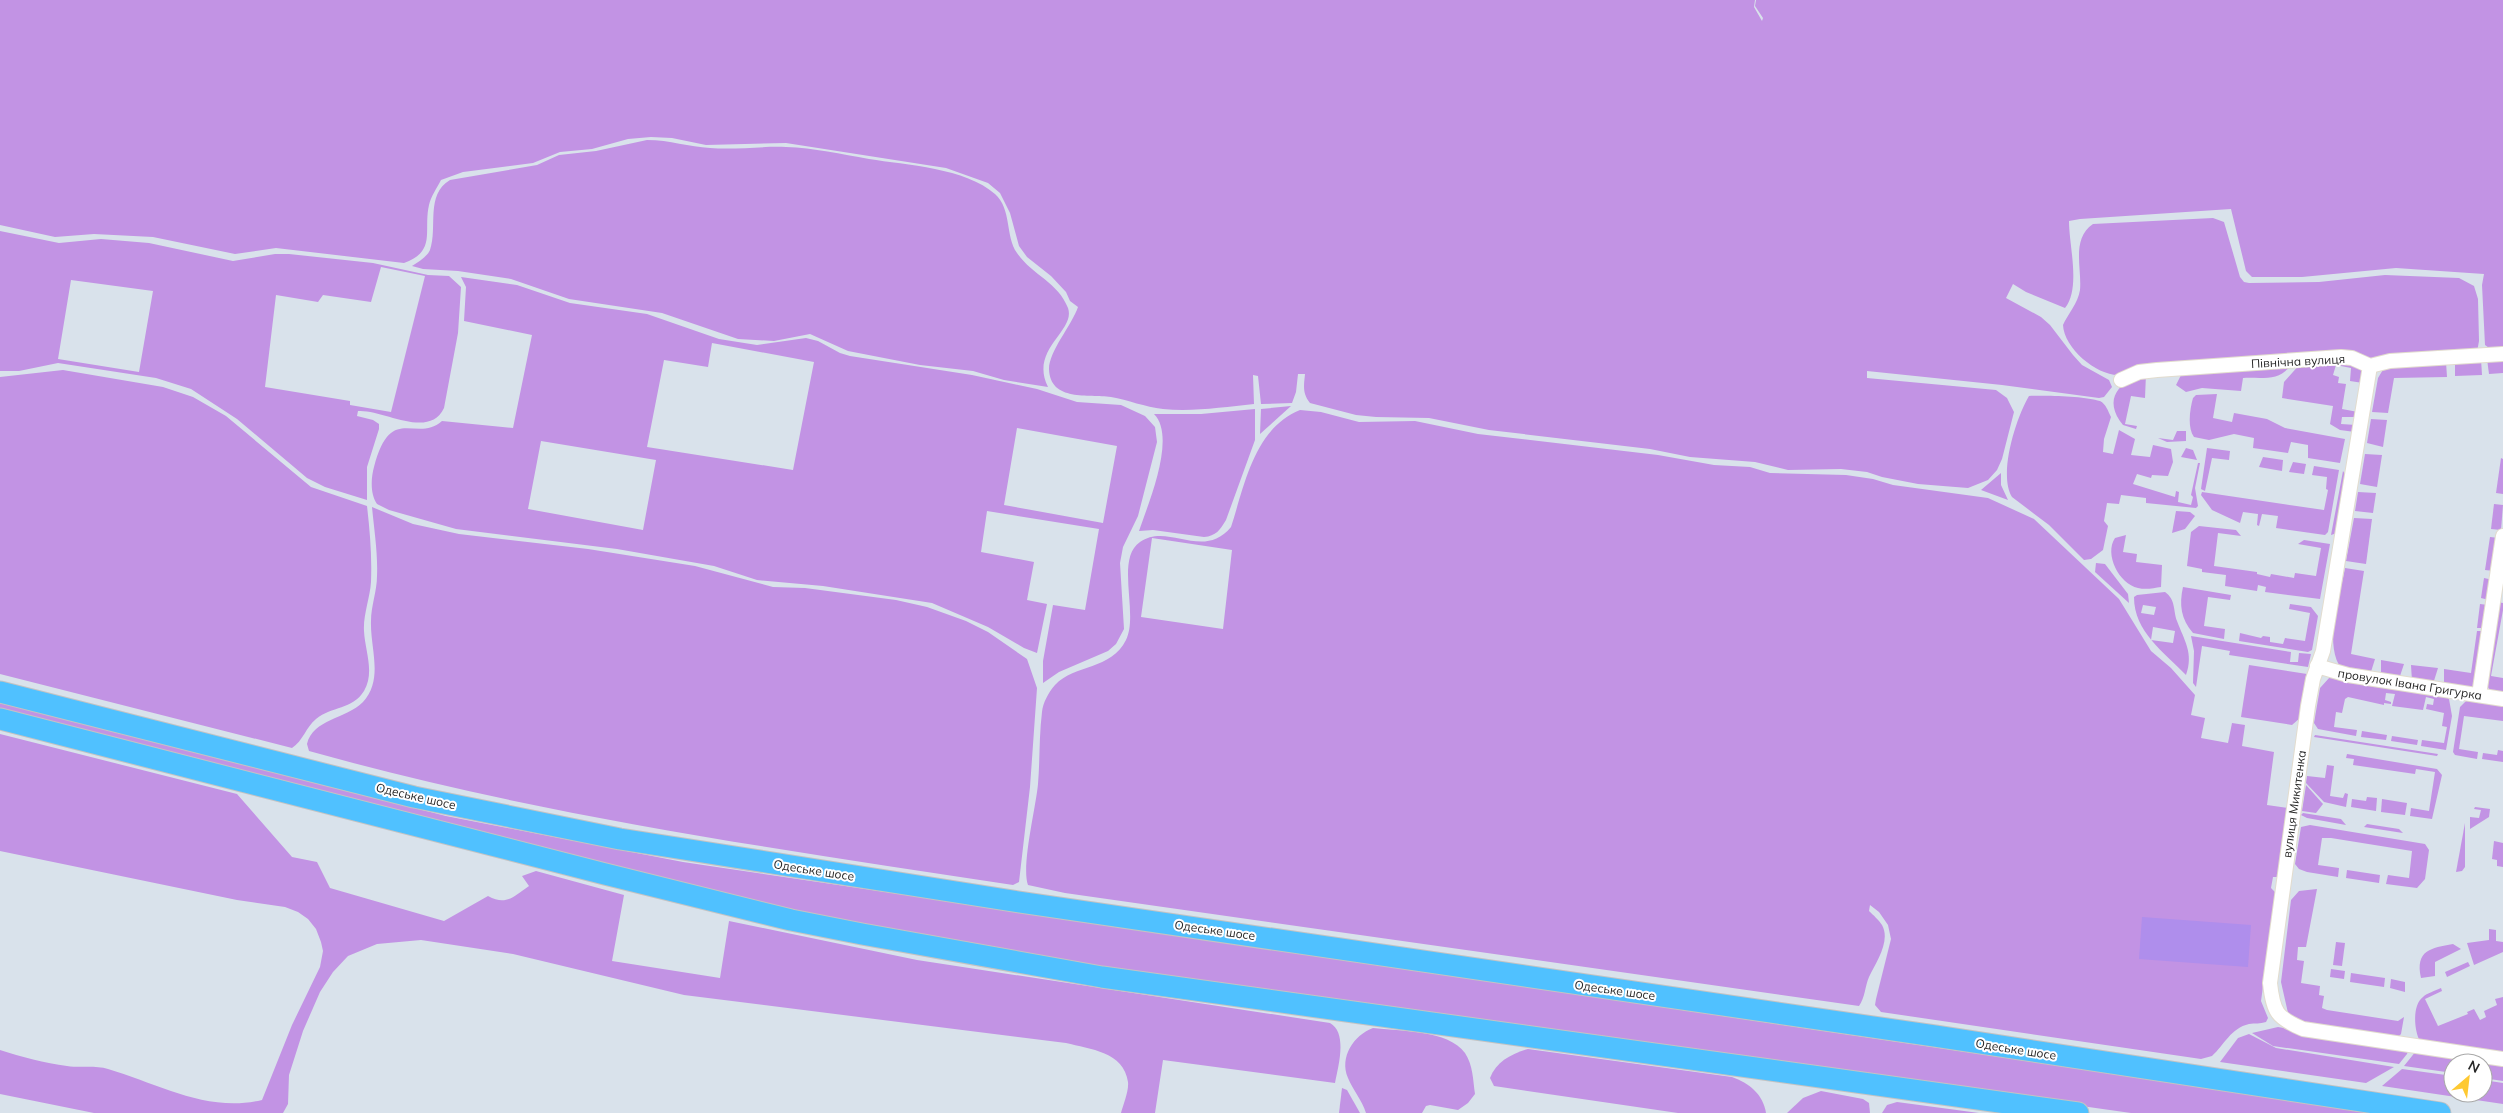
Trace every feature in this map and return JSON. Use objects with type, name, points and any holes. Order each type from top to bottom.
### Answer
[{"type":"highway","name":"Одеське шосе","points":[[0,692],[414,796],[630,841],[1020,902],[1935,1036],[2440,1113]]},
{"type":"highway","points":[[0,719],[661,888],[862,934],[1102,977],[2078,1113]]},
{"type":"street","points":[[2370,366],[2390,361],[2503,354]]},
{"type":"street","name":"Північна вулиця","points":[[2121,380],[2139,372],[2157,370],[2340,356],[2352,358],[2370,366]]},
{"type":"street","name":"вулиця Микитенка","points":[[2370,366],[2344,512],[2340,556],[2323,651],[2304,731],[2270,983],[2272,1001],[2278,1015],[2286,1022],[2303,1029],[2503,1059]]},
{"type":"street","points":[[2479,695],[2503,536]]},
{"type":"street","name":"провулок Івана Григурка","points":[[2318,666],[2348,675],[2503,699]]},
{"type":"shaded area","points":[[0,0],[1755,0],[1754,7],[1762,21],[1763,18],[1755,6],[1756,0],[2503,0],[2503,350],[2492,350],[2485,345],[2482,285],[2484,274],[2396,268],[2302,277],[2252,277],[2246,271],[2231,209],[2069,221],[2073,278],[2070,300],[2065,308],[2026,292],[2013,284],[2006,298],[2041,317],[2050,325],[2082,365],[2109,380],[2112,387],[2104,397],[2099,398],[2002,385],[1867,371],[1867,378],[1996,390],[2007,398],[2014,412],[2002,459],[1997,470],[1988,480],[1968,488],[1918,484],[1867,472],[1841,469],[1788,470],[1755,462],[1690,457],[1650,449],[1489,430],[1429,418],[1356,415],[1310,403],[1305,392],[1305,374],[1298,374],[1296,392],[1292,403],[1261,404],[1258,376],[1253,375],[1254,404],[1197,410],[1163,409],[1111,397],[1072,394],[1063,392],[1056,387],[1051,380],[1050,362],[1078,307],[1070,301],[1066,292],[1051,276],[1027,257],[1019,246],[1010,213],[1000,193],[988,183],[946,168],[786,143],[706,145],[672,138],[628,139],[592,149],[560,152],[533,163],[463,172],[441,180],[429,205],[425,246],[421,253],[404,263],[276,248],[235,254],[153,237],[94,234],[55,237],[0,225]]},
{"type":"shaded area","points":[[647,140],[710,148],[786,147],[817,150],[935,169],[968,178],[983,185],[995,194],[1004,207],[1011,239],[1017,253],[1023,261],[1058,292],[1068,308],[1069,316],[1066,325],[1048,351],[1044,362],[1044,374],[1048,387],[1004,380],[973,371],[920,365],[848,351],[810,334],[774,341],[738,339],[662,313],[569,299],[511,279],[458,271],[423,269],[412,266],[429,253],[437,194],[442,186],[450,180],[537,165],[559,155],[596,151]]},
{"type":"shaded area","points":[[2213,218],[2224,222],[2240,277],[2244,282],[2319,282],[2385,275],[2459,278],[2474,286],[2478,299],[2479,341],[2477,352],[2118,375],[2100,370],[2083,359],[2069,343],[2063,325],[2079,295],[2079,254],[2082,238],[2086,230],[2093,224]]},
{"type":"shaded area","points":[[0,231],[59,243],[101,239],[149,243],[233,261],[275,254],[289,254],[373,263],[428,275],[449,276],[461,287],[458,333],[444,408],[437,417],[428,422],[417,422],[358,411],[357,416],[373,420],[379,424],[367,467],[367,500],[325,487],[307,478],[237,419],[191,389],[156,378],[58,363],[19,371],[0,371]],"holes":[[[381,267],[425,276],[391,412],[350,405],[350,401],[265,387],[276,295],[318,302],[323,295],[371,302]],[[71,280],[153,291],[139,372],[58,359]]]},
{"type":"shaded area","points":[[461,277],[517,285],[570,303],[647,314],[719,339],[757,345],[806,338],[818,341],[840,353],[850,356],[972,375],[1037,389],[1077,402],[1121,405],[1145,416],[1155,427],[1157,442],[1138,516],[1123,547],[1120,563],[1124,629],[1116,644],[1108,651],[1059,672],[1043,683],[1043,661],[1053,605],[1085,610],[1099,529],[987,511],[981,552],[1034,562],[1027,600],[1047,604],[1037,653],[1024,648],[988,627],[932,603],[823,586],[757,580],[714,566],[617,549],[456,529],[389,510],[377,504],[373,496],[372,486],[374,467],[381,447],[388,436],[396,430],[405,428],[423,429],[432,427],[442,421],[513,428],[532,335],[464,321],[466,287]],"holes":[[[712,343],[814,362],[793,470],[647,447],[664,360],[708,367]],[[1017,428],[1117,446],[1103,523],[1004,505]],[[541,441],[656,460],[643,530],[528,509]]]},
{"type":"shaded area","points":[[2503,358],[2503,373],[2489,374],[2487,359]]},
{"type":"shaded area","points":[[2481,359],[2482,375],[2455,376],[2455,361]]},
{"type":"shaded area","points":[[2353,361],[2363,369],[2363,383],[2350,381],[2351,368],[2336,365],[2333,375],[2339,377],[2338,383],[2346,384],[2342,409],[2358,412],[2357,417],[2342,417],[2341,424],[2356,425],[2355,432],[2340,430],[2330,424],[2333,406],[2282,398],[2284,382],[2301,363]]},
{"type":"shaded area","points":[[2446,362],[2447,377],[2394,378],[2388,413],[2372,412],[2378,378],[2384,368]]},
{"type":"shaded area","points":[[2291,364],[2282,374],[2276,376],[2243,378],[2241,391],[2202,388],[2186,392],[2176,385],[2183,371]]},
{"type":"shaded area","points":[[63,370],[163,387],[193,397],[226,416],[311,487],[367,506],[371,544],[371,572],[364,625],[369,669],[367,684],[364,691],[354,702],[316,719],[299,742],[292,748],[0,674],[0,377]]},
{"type":"shaded area","points":[[2146,374],[2145,398],[2131,396],[2125,424],[2137,426],[2136,429],[2123,425],[2114,407],[2116,392],[2128,381]]},
{"type":"shaded area","points":[[2217,394],[2213,418],[2232,422],[2234,413],[2267,419],[2285,428],[2345,439],[2340,463],[2308,458],[2308,445],[2291,442],[2288,453],[2253,448],[2254,438],[2234,434],[2209,440],[2194,437],[2190,428],[2193,398],[2196,395]]},
{"type":"shaded area","points":[[2029,396],[2075,397],[2102,402],[2111,417],[2104,439],[2103,452],[2113,454],[2119,430],[2135,439],[2131,455],[2150,457],[2153,445],[2171,449],[2173,462],[2168,476],[2152,475],[2151,478],[2137,474],[2133,484],[2175,497],[2176,491],[2179,492],[2178,502],[2191,505],[2193,497],[2191,495],[2198,463],[2200,463],[2195,488],[2198,506],[2196,508],[2146,503],[2146,498],[2121,495],[2119,504],[2107,503],[2104,521],[2108,526],[2103,550],[2091,559],[2084,560],[2049,525],[2012,497],[2008,487],[2007,475],[2010,446],[2019,418]]},
{"type":"shaded area","points":[[1291,406],[1260,434],[1261,409]]},
{"type":"shaded area","points":[[1255,409],[1255,440],[1226,520],[1220,530],[1215,534],[1204,537],[1153,530],[1139,531],[1154,488],[1162,454],[1163,438],[1160,425],[1154,414],[1201,414]]},
{"type":"shaded area","points":[[1300,410],[1321,412],[1359,422],[1415,421],[1478,434],[1658,455],[1714,465],[1750,467],[1770,473],[1846,475],[1873,479],[1893,485],[1988,498],[2034,519],[2119,599],[2151,651],[2171,668],[2195,695],[2191,715],[2205,718],[2201,738],[2228,743],[2232,723],[2245,725],[2242,746],[2274,752],[2267,805],[2288,808],[2278,877],[2273,877],[2271,888],[2276,893],[2261,1001],[2268,1018],[2266,1022],[2249,1024],[2237,1029],[2212,1056],[2201,1059],[1881,1012],[1875,1005],[1891,939],[1888,925],[1879,912],[1870,905],[1869,911],[1882,925],[1885,938],[1882,951],[1869,977],[1859,1006],[1065,893],[1028,885],[1026,864],[1038,784],[1041,721],[1043,705],[1048,695],[1063,678],[1111,657],[1126,640],[1130,616],[1129,561],[1133,550],[1140,542],[1151,537],[1162,536],[1209,541],[1220,537],[1231,527],[1254,459],[1272,430],[1284,419]],"holes":[[[1152,538],[1232,550],[1223,629],[1141,617]]]},
{"type":"shaded area","points":[[2371,419],[2387,420],[2383,447],[2367,443]]},
{"type":"shaded area","points":[[2177,431],[2186,431],[2186,441],[2167,442],[2158,438],[2173,440]]},
{"type":"shaded area","points":[[2186,448],[2193,450],[2197,460],[2181,457]]},
{"type":"shaded area","points":[[2207,448],[2230,451],[2229,460],[2212,458],[2205,491],[2201,489]]},
{"type":"shaded area","points":[[2365,454],[2382,455],[2377,487],[2360,484]]},
{"type":"shaded area","points":[[2263,457],[2283,460],[2282,471],[2259,467]]},
{"type":"shaded area","points":[[2501,458],[2503,459],[2503,494],[2496,493]]},
{"type":"shaded area","points":[[2293,462],[2306,464],[2304,474],[2289,472]]},
{"type":"shaded area","points":[[2314,466],[2339,470],[2328,532],[2325,535],[2276,528],[2278,516],[2262,514],[2259,526],[2257,525],[2258,514],[2243,512],[2240,523],[2212,510],[2201,495],[2202,492],[2324,510],[2328,490],[2326,489],[2327,477],[2312,475]]},
{"type":"shaded area","points":[[2343,471],[2347,477],[2337,533],[2331,535]]},
{"type":"shaded area","points":[[2001,473],[2001,485],[2008,500],[1981,490]]},
{"type":"shaded area","points":[[2358,492],[2376,493],[2373,513],[2355,511]]},
{"type":"shaded area","points":[[2494,504],[2503,505],[2501,530],[2491,529]]},
{"type":"shaded area","points":[[372,507],[413,524],[459,534],[588,549],[695,566],[773,587],[805,588],[896,600],[927,607],[966,621],[988,632],[1027,659],[1037,688],[1030,787],[1019,882],[1013,885],[659,829],[483,794],[309,751],[307,744],[310,736],[316,729],[356,708],[363,702],[373,683],[374,663],[371,621],[377,582],[377,567]]},
{"type":"shaded area","points":[[2176,511],[2190,512],[2195,516],[2185,529],[2172,533]]},
{"type":"shaded area","points":[[2354,518],[2372,519],[2366,564],[2346,561]]},
{"type":"shaded area","points":[[2199,526],[2236,530],[2241,536],[2218,533],[2214,566],[2257,572],[2257,574],[2270,577],[2271,574],[2294,578],[2295,573],[2316,576],[2321,548],[2298,544],[2304,540],[2330,544],[2320,599],[2265,592],[2266,587],[2258,585],[2257,591],[2225,586],[2226,575],[2202,572],[2202,569],[2187,566],[2191,532]]},
{"type":"shaded area","points":[[2126,535],[2123,552],[2137,554],[2136,562],[2162,565],[2161,587],[2138,588],[2125,581],[2119,575],[2112,560],[2112,545],[2115,538]]},
{"type":"shaded area","points":[[2490,537],[2499,538],[2494,571],[2485,570]]},
{"type":"shaded area","points":[[2096,563],[2105,564],[2128,594],[2129,603],[2095,572]]},
{"type":"shaded area","points":[[2345,568],[2364,571],[2351,654],[2375,659],[2370,675],[2339,665],[2335,655],[2333,630]]},
{"type":"shaded area","points":[[2484,578],[2493,580],[2489,600],[2481,598]]},
{"type":"shaded area","points":[[2183,587],[2231,595],[2230,600],[2208,597],[2204,626],[2225,629],[2224,639],[2193,633],[2189,628],[2182,612]]},
{"type":"shaded area","points":[[2165,592],[2171,598],[2189,653],[2186,675],[2151,640],[2145,631],[2135,609],[2134,597]],"holes":[[[2143,605],[2156,607],[2154,615],[2141,613]],[[2153,627],[2175,631],[2173,643],[2151,640]]]},
{"type":"shaded area","points":[[2497,602],[2503,603],[2503,610],[2491,676],[2503,678],[2503,696],[2491,692],[2486,684]]},
{"type":"shaded area","points":[[2290,604],[2311,607],[2318,616],[2312,650],[2308,652],[2239,641],[2240,633],[2261,638],[2263,636],[2270,637],[2270,642],[2283,644],[2285,638],[2305,641],[2310,613],[2289,609]]},
{"type":"shaded area","points":[[2480,604],[2488,605],[2484,628],[2477,628]]},
{"type":"shaded area","points":[[2477,631],[2483,631],[2474,686],[2470,689],[2444,686],[2444,669],[2471,673]]},
{"type":"shaded area","points":[[2191,636],[2291,652],[2290,662],[2298,662],[2299,653],[2311,654],[2308,667],[2229,655],[2230,651],[2202,646],[2196,687],[2193,683],[2194,651]]},
{"type":"shaded area","points":[[2381,660],[2404,664],[2399,679],[2381,676]]},
{"type":"shaded area","points":[[2249,665],[2307,674],[2300,718],[2292,725],[2241,717]]},
{"type":"shaded area","points":[[2411,665],[2438,668],[2433,684],[2412,681]]},
{"type":"shaded area","points":[[2330,677],[2443,694],[2449,699],[2452,716],[2446,750],[2421,746],[2422,740],[2444,743],[2447,727],[2442,726],[2444,713],[2426,709],[2427,704],[2433,705],[2434,699],[2426,697],[2423,710],[2392,706],[2395,694],[2386,693],[2385,700],[2391,702],[2391,704],[2384,703],[2384,705],[2348,697],[2345,699],[2342,713],[2336,712],[2334,727],[2357,730],[2356,736],[2318,729],[2314,723],[2320,688]]},
{"type":"shaded area","points":[[2469,698],[2503,703],[2503,721],[2464,716],[2459,749],[2478,752],[2477,759],[2455,755],[2453,752],[2460,707]]},
{"type":"shaded area","points":[[0,703],[446,816],[683,862],[2378,1113],[2131,1113],[1056,961],[832,920],[0,711]]},
{"type":"shaded area","points":[[2362,731],[2387,735],[2386,740],[2361,737]]},
{"type":"shaded area","points":[[0,734],[237,794],[292,857],[317,862],[330,888],[444,921],[488,896],[500,900],[514,897],[529,886],[522,876],[536,871],[624,895],[612,961],[720,978],[729,921],[917,960],[1330,1023],[1336,1028],[1340,1042],[1335,1083],[1163,1060],[1155,1113],[1121,1113],[1128,1086],[1125,1072],[1113,1058],[1085,1047],[1066,1043],[684,995],[513,954],[421,940],[377,944],[348,956],[333,972],[320,992],[303,1031],[289,1075],[288,1104],[283,1113],[94,1113],[0,1094],[0,1050],[33,1060],[59,1065],[103,1068],[203,1100],[222,1103],[242,1103],[262,1100],[292,1025],[320,967],[323,951],[316,929],[308,919],[298,912],[285,907],[237,900],[0,851]]},
{"type":"shaded area","points":[[2315,735],[2438,754],[2437,756],[2314,737]]},
{"type":"shaded area","points":[[2392,736],[2418,740],[2417,745],[2391,741]]},
{"type":"shaded area","points":[[2498,750],[2503,751],[2503,762],[2482,759],[2483,753],[2497,755]]},
{"type":"shaded area","points":[[2347,754],[2437,769],[2442,775],[2432,819],[2410,816],[2411,808],[2429,811],[2435,772],[2416,769],[2415,774],[2353,765],[2354,759],[2346,758]]},
{"type":"shaded area","points":[[2327,765],[2334,766],[2330,796],[2343,798],[2345,793],[2348,794],[2346,807],[2324,802],[2306,783],[2307,776],[2325,778]]},
{"type":"shaded area","points":[[2306,785],[2323,804],[2316,813],[2302,811]]},
{"type":"shaded area","points":[[2367,797],[2377,798],[2376,811],[2351,807],[2352,799],[2366,801]]},
{"type":"shaded area","points":[[2382,799],[2407,803],[2405,815],[2381,812]]},
{"type":"shaded area","points":[[2475,807],[2490,809],[2489,817],[2470,829],[2470,817],[2479,818],[2481,810],[2474,809]]},
{"type":"shaded area","points":[[2303,813],[2341,819],[2346,825],[2307,818],[2301,815]]},
{"type":"shaded area","points":[[2465,823],[2465,867],[2462,871],[2456,872]]},
{"type":"shaded area","points":[[2367,824],[2399,829],[2403,833],[2364,827]]},
{"type":"shaded area","points":[[2310,825],[2425,844],[2429,850],[2425,879],[2417,888],[2386,884],[2388,875],[2409,878],[2412,851],[2331,838],[2322,838],[2318,865],[2339,868],[2338,877],[2299,869],[2295,864],[2301,827]]},
{"type":"shaded area","points":[[2494,841],[2503,843],[2503,867],[2497,866],[2497,860],[2492,859]]},
{"type":"shaded area","points":[[2347,870],[2380,875],[2379,883],[2346,878]]},
{"type":"shaded area","points":[[2317,889],[2306,947],[2298,947],[2297,960],[2304,961],[2301,983],[2320,986],[2319,995],[2324,996],[2322,1008],[2327,1010],[2398,1021],[2404,1017],[2401,1034],[2398,1037],[2300,1024],[2288,1013],[2281,982],[2291,900],[2299,891]]},
{"type":"shaded area","points":[[2142,917],[2251,925],[2248,967],[2139,959]]},
{"type":"shaded area","points":[[2489,929],[2496,930],[2496,941],[2503,942],[2503,952],[2474,965],[2467,943],[2489,940]]},
{"type":"shaded area","points":[[2336,942],[2345,943],[2342,966],[2333,965]]},
{"type":"shaded area","points":[[2453,944],[2461,949],[2435,962],[2435,976],[2421,978],[2420,961],[2426,952]]},
{"type":"shaded area","points":[[2468,962],[2470,966],[2447,977],[2445,972]]},
{"type":"shaded area","points":[[2331,969],[2345,971],[2344,979],[2330,977]]},
{"type":"shaded area","points":[[2351,973],[2385,978],[2384,987],[2350,982]]},
{"type":"shaded area","points":[[2391,979],[2405,982],[2405,992],[2390,988]]},
{"type":"shaded area","points":[[2441,988],[2442,991],[2425,999],[2438,1026],[2468,1014],[2467,1012],[2474,1009],[2480,1020],[2486,1017],[2484,1011],[2497,1005],[2495,999],[2503,997],[2503,1056],[2420,1041],[2415,1025],[2417,1006],[2419,1001],[2429,993]]},
{"type":"shaded area","points":[[2278,1027],[2409,1049],[2399,1064],[2273,1046],[2252,1033]]},
{"type":"shaded area","points":[[1373,1028],[1423,1033],[1458,1045],[1470,1062],[1475,1094],[1468,1103],[1458,1110],[1430,1105],[1426,1106],[1422,1113],[1366,1113],[1348,1078],[1345,1062],[1354,1041]]},
{"type":"shaded area","points":[[2249,1034],[2276,1048],[2394,1067],[2366,1083],[2220,1062],[2238,1038]]},
{"type":"shaded area","points":[[1528,1049],[1732,1077],[1744,1082],[1754,1090],[1762,1100],[1766,1113],[1678,1113],[1494,1086],[1490,1078],[1496,1067],[1510,1056]]},
{"type":"shaded area","points":[[2416,1051],[2443,1055],[2443,1072],[2404,1066]]},
{"type":"shaded area","points":[[2493,1062],[2503,1063],[2503,1081],[2493,1080]]},
{"type":"shaded area","points":[[2402,1069],[2443,1075],[2443,1095],[2382,1086]]},
{"type":"shaded area","points":[[2493,1082],[2503,1083],[2503,1104],[2493,1103]]},
{"type":"shaded area","points":[[1342,1088],[1347,1090],[1360,1113],[1339,1113]]},
{"type":"shaded area","points":[[1821,1091],[1863,1099],[1869,1103],[1870,1113],[1787,1113],[1803,1098]]},
{"type":"shaded area","points":[[1897,1102],[1979,1113],[1882,1113],[1887,1105]]}]
